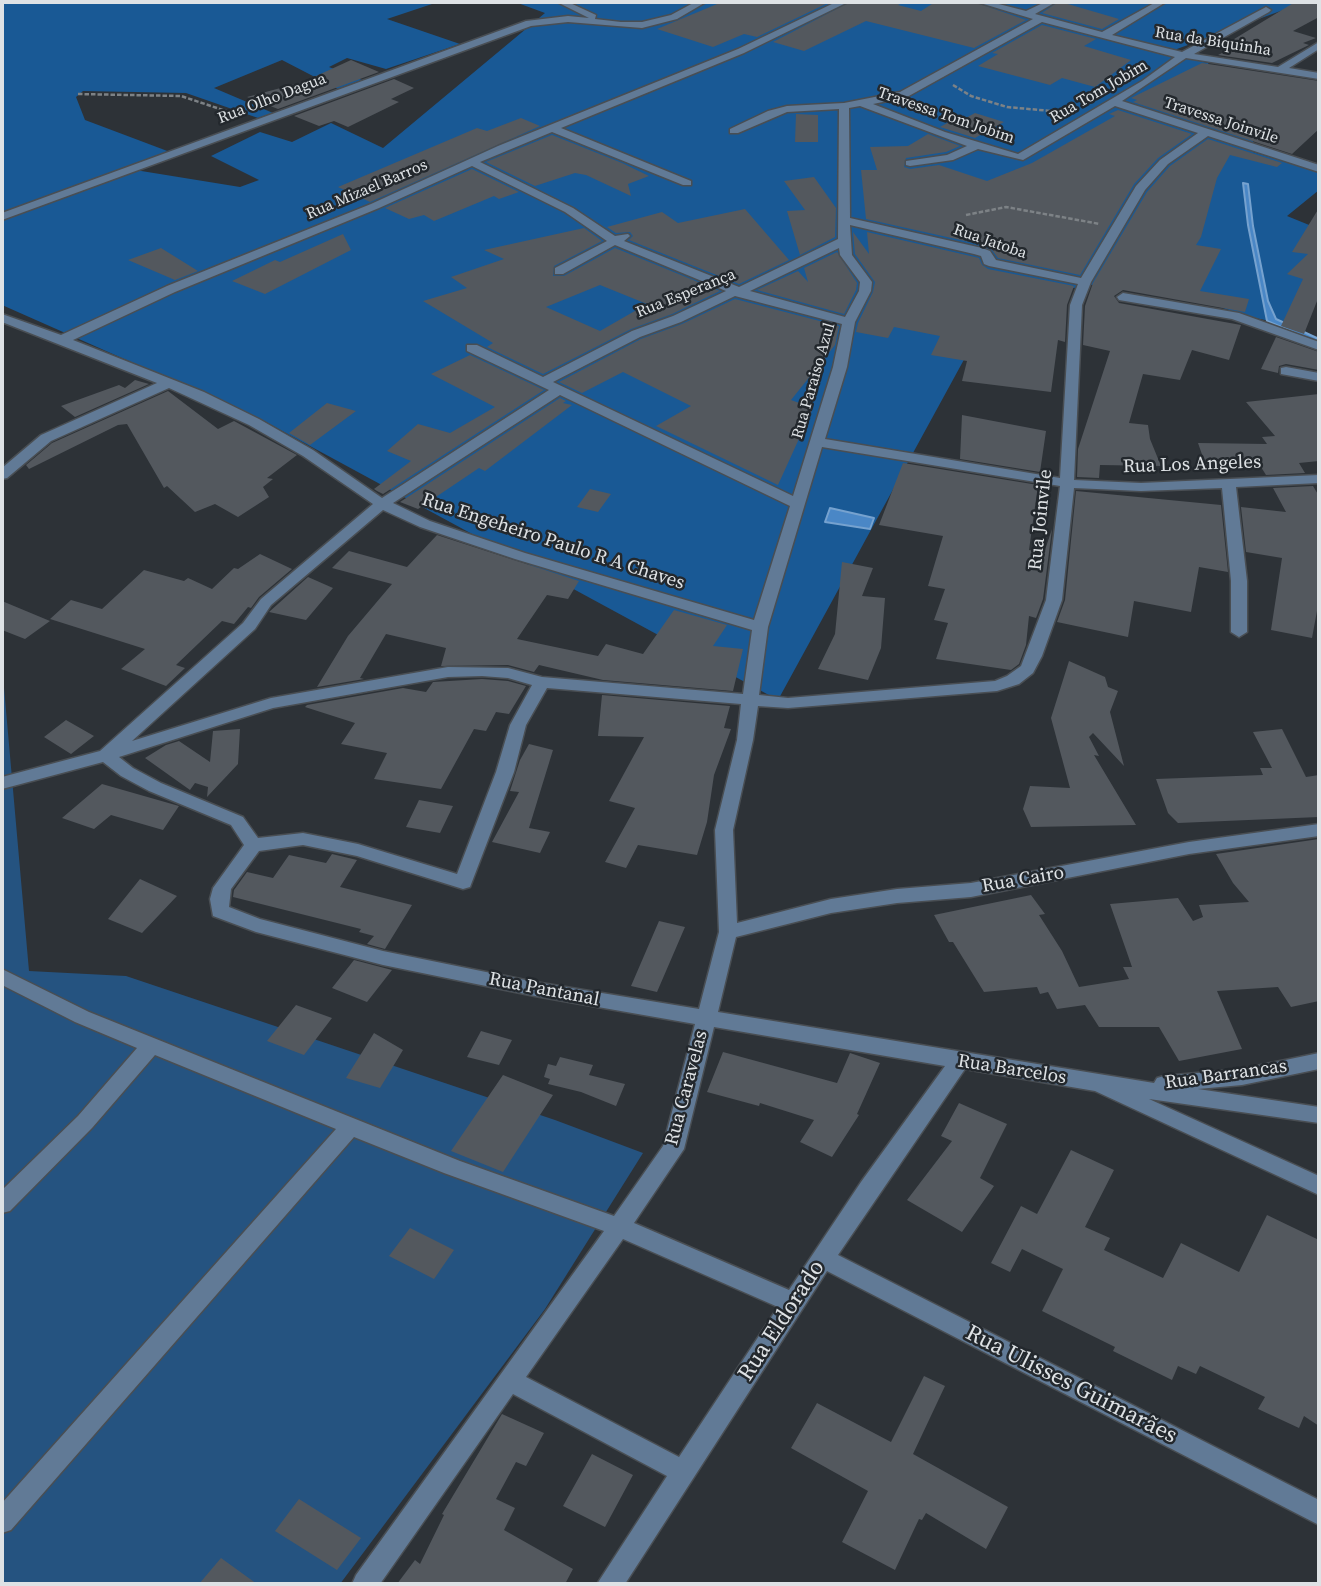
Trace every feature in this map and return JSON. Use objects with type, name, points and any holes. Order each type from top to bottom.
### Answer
[{"type":"street","points":[[561,2],[604,23]]},
{"type":"street","name":"Rua Olho Dagua","points":[[2,217],[519,27],[556,19],[621,25],[657,22],[674,17],[701,2]]},
{"type":"street","name":"Rua Mizael Barros","points":[[62,340],[172,289],[780,34],[843,2]]},
{"type":"street","name":"Rua da Biquinha","points":[[981,2],[1184,55],[1319,76]]},
{"type":"street","points":[[1028,14],[1052,2]]},
{"type":"street","points":[[1104,35],[1162,2]]},
{"type":"street","name":"Rua Tom Jobim","points":[[1019,158],[1161,74],[1184,55],[1266,9]]},
{"type":"street","points":[[734,131],[787,109],[844,106],[903,94],[941,76],[1042,18]]},
{"type":"street","points":[[1280,69],[1318,47]]},
{"type":"street","name":"Travessa Joinvile","points":[[1114,102],[1319,169]]},
{"type":"street","name":"Travessa Tom Jobim","points":[[862,103],[941,134],[1019,158]]},
{"type":"street","name":"Rua Paraiso Azul","points":[[760,627],[840,367],[849,322],[865,290],[866,282],[846,255],[844,241],[844,106]]},
{"type":"street","points":[[552,128],[687,183]]},
{"type":"street","name":"Rua Joinvile","points":[[2,783],[106,755],[241,710],[418,675],[482,671],[508,673],[542,682],[788,703],[997,686],[1013,680],[1027,668],[1034,656],[1054,600],[1067,483],[1076,305],[1085,282],[1131,200],[1164,162],[1205,133]]},
{"type":"street","points":[[909,163],[949,158],[977,145]]},
{"type":"street","points":[[472,162],[569,210],[615,241],[739,292],[804,312],[849,322]]},
{"type":"street","name":"Rua Jatoba","points":[[844,220],[978,251],[986,254],[988,261],[993,263],[1085,282]]},
{"type":"street","points":[[559,271],[627,234]]},
{"type":"street","name":"Rua Esperança","points":[[543,382],[636,334],[677,319],[733,292],[739,292],[844,241]]},
{"type":"street","points":[[1123,297],[1235,316],[1319,346]]},
{"type":"street","name":"Rua Engeheiro Paulo R A Chaves","points":[[2,318],[168,383],[254,422],[308,453],[382,504],[425,524],[520,556],[760,627]]},
{"type":"street","points":[[472,348],[798,504]]},
{"type":"street","points":[[1286,372],[1319,377]]},
{"type":"street","points":[[2,475],[46,438],[168,383]]},
{"type":"street","points":[[542,682],[518,725],[505,772],[463,882],[358,850],[303,839],[253,845],[237,821],[155,787],[127,772],[106,755],[249,626],[266,601],[382,504],[557,391]]},
{"type":"street","name":"Rua Los Angeles","points":[[815,442],[1067,483],[1141,487],[1319,480]]},
{"type":"street","points":[[1229,484],[1240,581],[1239,632]]},
{"type":"street","name":"Rua Caravelas","points":[[365,1584],[673,1150],[728,932],[724,830],[745,740],[748,700],[760,627]]},
{"type":"street","name":"Rua Cairo","points":[[728,932],[831,906],[897,896],[971,890],[1189,848],[1319,830]]},
{"type":"street","name":"Rua Pantanal","points":[[253,845],[222,888],[220,911],[256,925],[383,958],[535,989],[706,1018]]},
{"type":"street","points":[[2,976],[82,1017],[452,1167],[620,1227],[794,1303]]},
{"type":"street","name":"Rua Barcelos","points":[[706,1018],[959,1062],[1319,1115]]},
{"type":"street","points":[[2,1204],[85,1122],[151,1045]]},
{"type":"street","name":"Rua Barrancas","points":[[1133,1087],[1242,1077],[1319,1061]]},
{"type":"street","name":"Rua Eldorado","points":[[616,1582],[682,1471],[869,1188],[959,1062]]},
{"type":"street","points":[[1092,1082],[1164,1118],[1319,1186]]},
{"type":"street","points":[[2,1521],[351,1126]]},
{"type":"street","name":"Rua Ulisses Guimarães","points":[[823,1258],[1319,1513]]},
{"type":"street","points":[[509,1380],[682,1471]]},
{"type":"path","points":[[941,76],[971,96],[1007,107],[1048,113],[1101,110]]},
{"type":"path","points":[[78,94],[181,96],[258,122]]},
{"type":"path","points":[[966,215],[1006,207],[1118,227]]},
{"type":"shaded area","points":[[2,2],[438,2],[387,19],[460,44],[386,69],[347,58],[329,67],[362,80],[338,89],[282,60],[214,88],[273,113],[258,118],[186,93],[83,91],[76,97],[85,120],[170,152],[129,169],[240,187],[259,180],[211,156],[260,132],[292,142],[331,123],[383,148],[545,13],[515,2],[1305,2],[1166,53],[1208,63],[1258,150],[1253,152],[1319,172],[1319,190],[1287,216],[1319,229],[1319,289],[1285,324],[1250,317],[1133,278],[996,301],[778,700],[262,420],[2,305]]},
{"type":"shaded area","points":[[1243,183],[1248,184],[1253,226],[1268,301],[1276,319],[1319,339],[1319,343],[1267,321],[1248,225]]},
{"type":"shaded area","points":[[830,508],[874,518],[870,529],[825,522]]},
{"type":"shaded area","points":[[2,665],[29,971],[126,976],[555,1120],[643,1153],[545,1309],[340,1584],[2,1584]]},
{"type":"building","points":[[722,2],[830,2],[757,37],[744,34],[713,47],[657,29]]},
{"type":"building","points":[[850,2],[904,2],[898,5],[921,11],[935,2],[974,2],[1026,20],[974,48],[866,21],[804,51],[773,42]]},
{"type":"building","points":[[1058,2],[1119,19],[1102,29],[1042,13]]},
{"type":"building","points":[[1295,2],[1319,2],[1319,17],[1293,31],[1316,38],[1303,43],[1309,45],[1272,63],[1218,55],[1236,46],[1226,44]]},
{"type":"building","points":[[1042,25],[1096,39],[1084,46],[1131,60],[1095,87],[1062,78],[1050,85],[978,66],[998,54],[992,53]]},
{"type":"building","points":[[351,60],[379,72],[278,109],[247,97],[303,82]]},
{"type":"building","points":[[1202,63],[1319,81],[1319,129],[1292,154],[1133,102],[1137,100],[1131,98]]},
{"type":"building","points":[[394,79],[414,88],[391,99],[399,102],[348,127],[334,121],[319,126],[294,116]]},
{"type":"building","points":[[1118,110],[1192,134],[1158,158],[1134,184],[1080,275],[998,258],[992,250],[983,245],[866,219],[861,170],[877,170],[870,147],[908,146],[928,134],[960,146],[946,152],[906,158],[904,167],[910,169],[939,165],[987,181],[1032,163],[1115,116],[1109,114]]},
{"type":"building","points":[[975,113],[1004,122],[975,138],[940,127],[956,118],[962,120]]},
{"type":"building","points":[[796,114],[818,115],[818,142],[795,142]]},
{"type":"building","points":[[521,118],[540,126],[370,202],[338,187],[477,128],[487,131]]},
{"type":"building","points":[[552,135],[649,176],[628,184],[631,196],[586,175],[575,173],[535,186],[486,162]]},
{"type":"building","points":[[1208,139],[1282,163],[1277,167],[1230,155],[1217,178],[1201,237],[1196,245],[1221,249],[1200,291],[1249,299],[1245,312],[1123,290],[1114,296],[1119,303],[1241,325],[1229,360],[1192,350],[1180,380],[1143,374],[1129,423],[1148,425],[1150,439],[1161,466],[1100,465],[1099,478],[1077,477],[1078,449],[1110,351],[1083,345],[1085,306],[1093,283],[1147,192],[1170,166]]},
{"type":"building","points":[[472,169],[519,192],[499,199],[494,196],[434,221],[424,215],[409,219],[385,208]]},
{"type":"building","points":[[814,177],[836,208],[835,237],[800,255],[787,211],[805,210],[784,181]]},
{"type":"building","points":[[1319,208],[1319,296],[1304,334],[1281,326],[1303,279],[1287,274],[1308,254],[1292,252]]},
{"type":"building","points":[[745,209],[789,260],[739,284],[629,240],[633,236],[630,232],[616,233],[607,227],[662,212],[678,223]]},
{"type":"building","points":[[584,228],[602,241],[554,266],[553,276],[564,276],[615,248],[720,291],[672,314],[631,329],[543,374],[487,347],[493,343],[423,301],[467,288],[451,277],[504,259],[484,250]],"holes":[[[600,285],[647,304],[600,331],[546,307]]]},
{"type":"building","points":[[853,232],[869,254],[867,232],[979,258],[982,265],[988,269],[1074,286],[1067,305],[1065,342],[1058,340],[1051,392],[962,381],[967,361],[931,355],[940,336],[894,327],[888,338],[856,332],[875,282],[855,254]]},
{"type":"building","points":[[343,234],[351,250],[265,294],[232,281],[275,260],[280,262]]},
{"type":"building","points":[[161,248],[198,271],[175,280],[128,260]]},
{"type":"building","points":[[837,252],[857,283],[844,314],[757,290],[798,271],[808,282],[804,268]]},
{"type":"building","points":[[735,299],[839,326],[835,345],[791,400],[813,408],[778,485],[656,426],[691,406],[623,372],[582,393],[559,382],[641,339],[682,324]]},
{"type":"building","points":[[1276,337],[1319,352],[1319,370],[1286,364],[1279,366],[1278,373],[1261,369]]},
{"type":"building","points":[[470,355],[544,390],[383,494],[374,489],[411,461],[387,451],[418,424],[450,433],[495,407],[431,374]]},
{"type":"building","points":[[135,380],[149,384],[75,417],[61,406],[119,385],[125,388]]},
{"type":"building","points":[[168,391],[218,429],[234,421],[297,455],[267,478],[273,479],[263,487],[269,497],[238,517],[215,504],[195,512],[167,486],[164,488],[127,424],[118,425],[29,469],[26,465],[52,443]]},
{"type":"building","points":[[1319,394],[1319,461],[1299,463],[1305,473],[1266,475],[1261,467],[1206,466],[1198,443],[1267,444],[1262,437],[1275,436],[1246,402]]},
{"type":"building","points":[[560,398],[566,401],[563,403],[572,405],[485,471],[479,468],[418,509],[400,502]]},
{"type":"building","points":[[327,403],[356,411],[310,445],[289,433]]},
{"type":"building","points":[[962,415],[1046,431],[1040,472],[960,459]]},
{"type":"building","points":[[903,463],[1038,485],[1029,550],[1044,553],[1052,529],[1043,599],[1036,618],[1029,616],[1026,645],[1019,664],[1011,670],[936,659],[948,623],[934,620],[945,589],[928,586],[943,536],[879,525]]},
{"type":"building","points":[[1313,486],[1319,496],[1319,600],[1312,638],[1271,630],[1282,558],[1246,552],[1241,507],[1286,512],[1273,488]]},
{"type":"building","points":[[590,489],[611,494],[598,512],[577,507]]},
{"type":"building","points":[[1076,491],[1221,505],[1228,572],[1199,567],[1191,612],[1134,601],[1128,637],[1057,622],[1065,600]]},
{"type":"building","points":[[437,535],[579,581],[568,599],[547,595],[517,639],[598,656],[606,644],[643,654],[674,610],[727,625],[713,646],[743,649],[733,691],[603,680],[539,665],[534,672],[508,665],[441,666],[446,648],[386,634],[360,678],[364,679],[317,687],[348,636],[392,584],[332,568],[349,551],[407,567]]},
{"type":"building","points":[[260,554],[292,569],[259,597],[251,608],[248,607],[234,624],[222,621],[176,665],[185,668],[166,686],[121,669],[145,649],[50,619],[71,600],[102,609],[144,570],[184,581],[188,578],[212,589],[234,568],[238,569]]},
{"type":"building","points":[[842,562],[873,568],[862,596],[885,598],[881,648],[868,680],[818,669],[835,634]]},
{"type":"building","points":[[308,577],[333,588],[306,620],[269,612]]},
{"type":"building","points":[[2,601],[50,621],[25,639],[2,630]]},
{"type":"building","points":[[1069,661],[1105,677],[1108,687],[1118,691],[1110,712],[1124,766],[1093,733],[1089,737],[1099,756],[1094,755],[1136,825],[1031,827],[1023,809],[1030,786],[1070,788],[1051,718]]},
{"type":"building","points":[[482,679],[508,681],[526,686],[509,714],[496,712],[486,731],[474,729],[441,789],[374,779],[387,753],[341,744],[355,723],[305,707],[403,688],[426,692],[433,682]]},
{"type":"building","points":[[602,695],[730,706],[724,728],[731,729],[714,775],[707,822],[697,855],[638,845],[626,868],[605,862],[635,808],[609,801],[644,737],[598,736]]},
{"type":"building","points":[[66,720],[94,736],[71,754],[44,737]]},
{"type":"building","points":[[240,729],[238,764],[207,797],[208,787],[195,783],[190,790],[145,758],[166,745],[179,741],[210,762],[213,731]]},
{"type":"building","points":[[1282,729],[1306,777],[1319,775],[1319,817],[1178,823],[1168,813],[1156,779],[1263,775],[1260,768],[1272,768],[1253,732]]},
{"type":"building","points":[[529,744],[553,750],[529,828],[550,832],[540,853],[492,842],[519,792],[510,791],[520,760]]},
{"type":"building","points":[[102,784],[179,806],[163,830],[111,815],[94,829],[62,818]]},
{"type":"building","points":[[419,800],[453,806],[440,833],[406,827]]},
{"type":"building","points":[[1319,839],[1319,1001],[1291,1007],[1278,987],[1217,991],[1242,1049],[1179,1061],[1159,1027],[1099,1027],[1085,1005],[1057,1009],[1048,992],[1040,994],[1037,987],[984,992],[953,942],[949,942],[934,915],[1031,895],[1045,914],[1039,915],[1062,951],[1079,987],[1129,979],[1123,967],[1132,967],[1110,904],[1178,898],[1193,921],[1203,917],[1199,905],[1249,902],[1233,883],[1216,854]]},
{"type":"building","points":[[332,854],[357,860],[340,887],[412,905],[385,949],[367,944],[374,936],[359,932],[361,929],[233,897],[234,890],[247,872],[273,878],[289,855],[326,863]]},
{"type":"building","points":[[140,879],[177,896],[142,933],[108,919]]},
{"type":"building","points":[[659,921],[685,927],[657,992],[631,986]]},
{"type":"building","points":[[354,960],[392,970],[367,1002],[332,988]]},
{"type":"building","points":[[296,1005],[332,1018],[304,1055],[267,1041]]},
{"type":"building","points":[[481,1031],[512,1040],[499,1065],[467,1057]]},
{"type":"building","points":[[374,1033],[403,1050],[380,1088],[346,1078]]},
{"type":"building","points":[[723,1052],[837,1083],[850,1053],[880,1063],[857,1114],[859,1115],[832,1157],[800,1142],[814,1120],[760,1103],[759,1106],[707,1092]]},
{"type":"building","points":[[560,1057],[593,1065],[589,1075],[625,1084],[616,1106],[581,1092],[548,1084],[550,1079],[544,1077],[548,1064],[556,1066]]},
{"type":"building","points":[[503,1075],[553,1095],[503,1172],[451,1151]]},
{"type":"building","points":[[959,1103],[1007,1124],[980,1178],[994,1186],[962,1232],[907,1200],[952,1141],[941,1136]]},
{"type":"building","points":[[1071,1150],[1114,1170],[1085,1227],[1110,1238],[1104,1250],[1163,1278],[1181,1243],[1239,1272],[1267,1215],[1319,1240],[1319,1426],[1304,1416],[1299,1428],[1258,1409],[1265,1397],[1200,1366],[1196,1374],[1178,1366],[1172,1380],[1113,1351],[1115,1347],[1042,1311],[1063,1269],[1022,1249],[1010,1272],[991,1263],[1021,1206],[1037,1214]]},
{"type":"building","points":[[410,1228],[454,1250],[434,1279],[389,1256]]},
{"type":"building","points":[[924,1376],[945,1386],[913,1454],[1008,1507],[986,1549],[926,1513],[922,1520],[919,1519],[895,1570],[842,1542],[868,1491],[791,1448],[817,1403],[891,1442]]},
{"type":"building","points":[[502,1414],[544,1433],[526,1466],[516,1462],[496,1499],[515,1508],[504,1530],[573,1569],[565,1584],[397,1584],[415,1560],[420,1564],[444,1515],[442,1514]]},
{"type":"building","points":[[592,1454],[633,1475],[605,1527],[563,1506]]},
{"type":"building","points":[[299,1499],[361,1538],[337,1570],[275,1531]]},
{"type":"building","points":[[221,1558],[257,1584],[199,1584]]}]
